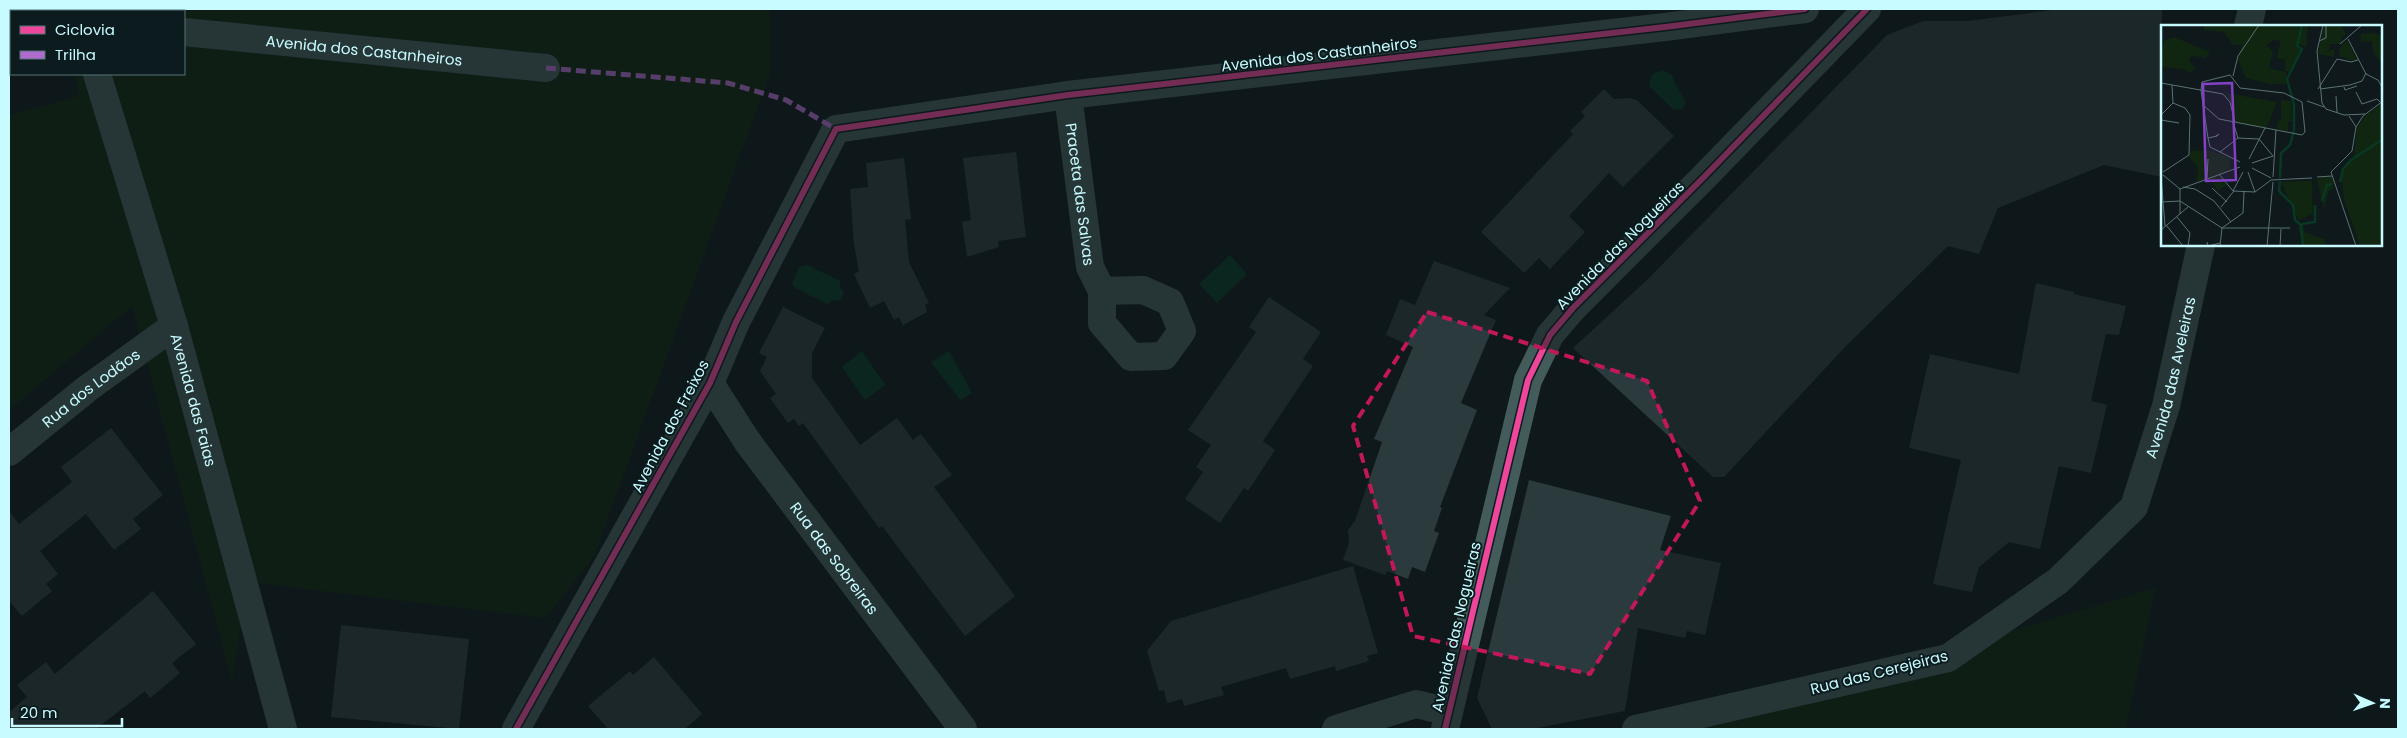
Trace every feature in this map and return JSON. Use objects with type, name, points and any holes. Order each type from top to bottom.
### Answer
[{"type":"street","name":"Avenida dos Castanheiros","points":[[836,129],[1068,95],[1805,9]]},
{"type":"street","name":"Avenida das Nogueiras","points":[[1447,721],[1528,380],[1550,335],[1573,308],[1704,177],[1867,9]]},
{"type":"street","points":[[2248,25],[2252,9]]},
{"type":"street","name":"Avenida dos Castanheiros","points":[[185,32],[546,68]]},
{"type":"street","name":"Avenida das Faias","points":[[98,75],[174,326],[283,729]]},
{"type":"street","name":"Praceta das Salvas","points":[[1068,95],[1090,267],[1102,290]]},
{"type":"street","name":"Avenida dos Freixos","points":[[516,729],[710,384],[736,322],[836,129]]},
{"type":"street","name":"Avenida das Aveleiras","points":[[2134,507],[2166,406],[2201,246]]},
{"type":"street","name":"Rua dos Lodãos","points":[[9,452],[88,388],[174,326]]},
{"type":"street","name":"Rua das Sobreiras","points":[[710,384],[746,441],[964,729]]},
{"type":"street","name":"Rua das Cerejeiras","points":[[1636,729],[1948,658],[2058,581],[2134,507]]},
{"type":"street","points":[[1336,729],[1416,704],[1447,721]]},
{"type":"highlighted area","points":[[1427,312],[1647,381],[1700,501],[1590,674],[1413,636],[1353,426]]},
{"type":"shaded area","points":[[770,9],[770,73],[594,556],[546,618],[248,582],[232,681],[132,306],[9,410],[9,115],[79,96],[75,75],[185,75],[185,10],[63,10]]},
{"type":"shaded area","points":[[1663,70],[1672,75],[1686,103],[1682,109],[1674,110],[1650,87],[1649,82],[1653,74]]},
{"type":"shaded area","points":[[1230,255],[1247,274],[1217,303],[1199,284]]},
{"type":"shaded area","points":[[807,265],[840,281],[840,288],[844,292],[840,301],[833,300],[827,304],[795,288],[792,284],[799,267]]},
{"type":"shaded area","points":[[862,351],[885,385],[865,400],[842,367]]},
{"type":"shaded area","points":[[949,351],[972,393],[960,400],[931,362]]},
{"type":"shaded area","points":[[2155,588],[2126,729],[1683,729]]},
{"type":"building","points":[[2060,9],[2162,9],[2161,177],[2104,165],[1998,208],[1979,254],[1948,246],[1846,346],[1724,477],[1713,477],[1573,348],[1647,280],[1887,35],[1923,21],[1968,21]]},
{"type":"building","points":[[1604,89],[1614,99],[1631,98],[1638,101],[1674,136],[1623,187],[1609,173],[1569,216],[1585,232],[1550,269],[1539,258],[1524,273],[1481,232],[1573,134],[1570,131],[1585,116],[1581,112]]},
{"type":"building","points":[[1016,152],[1026,237],[998,241],[999,247],[967,257],[962,222],[971,220],[963,158]]},
{"type":"building","points":[[904,158],[911,219],[905,220],[909,262],[929,303],[925,305],[927,312],[903,325],[899,317],[894,320],[884,301],[870,308],[854,274],[859,271],[854,245],[850,189],[868,187],[866,163]]},
{"type":"building","points":[[1434,261],[1510,288],[1484,315],[1496,320],[1461,403],[1477,410],[1440,507],[1442,508],[1434,531],[1439,533],[1425,572],[1412,567],[1408,579],[1387,571],[1385,575],[1343,560],[1349,543],[1348,530],[1355,521],[1382,442],[1374,439],[1413,347],[1386,335],[1400,299],[1415,305]]},
{"type":"building","points":[[2036,283],[2126,306],[2119,335],[2106,334],[2091,401],[2107,405],[2091,473],[2059,466],[2040,549],[2009,542],[1979,567],[1972,592],[1933,584],[1961,460],[1909,448],[1930,354],[2019,374]]},
{"type":"building","points":[[1269,297],[1321,332],[1303,359],[1313,366],[1263,441],[1275,450],[1248,491],[1244,488],[1220,523],[1185,499],[1203,472],[1196,467],[1211,445],[1188,430],[1256,332],[1249,327]]},
{"type":"building","points":[[783,307],[825,328],[812,353],[812,378],[860,445],[897,418],[913,440],[921,434],[952,475],[934,487],[1015,596],[965,636],[882,526],[879,528],[803,423],[799,426],[794,419],[788,423],[770,398],[776,394],[760,371],[767,357],[759,353]]},
{"type":"building","points":[[111,428],[163,495],[133,519],[141,529],[114,550],[86,514],[40,551],[58,574],[46,584],[52,591],[22,616],[9,601],[9,511],[19,524],[72,482],[61,467]]},
{"type":"building","points":[[1529,480],[1671,516],[1660,550],[1721,563],[1705,635],[1687,631],[1685,638],[1638,628],[1625,711],[1532,729],[1492,729],[1477,698]]},
{"type":"building","points":[[1353,566],[1378,653],[1367,656],[1369,661],[1336,671],[1335,666],[1290,679],[1286,668],[1221,687],[1224,695],[1184,706],[1182,699],[1167,703],[1164,690],[1159,691],[1147,651],[1171,621]]},
{"type":"building","points":[[153,591],[196,644],[172,663],[180,673],[150,698],[145,691],[96,729],[9,729],[9,712],[27,697],[17,685],[46,662],[55,674]]},
{"type":"building","points":[[341,625],[469,639],[459,729],[331,717]]},
{"type":"building","points":[[654,657],[702,714],[685,729],[608,729],[588,706],[630,671],[633,675]]},
{"type":"marked path","points":[[546,68],[728,83],[786,100],[836,129]]},
{"type":"cycle path","points":[[516,729],[710,383],[736,322],[836,129],[1068,95],[1665,27],[1805,9]]},
{"type":"cycle path","points":[[1445,729],[1528,380],[1550,335],[1573,308],[1704,177],[1867,9]]}]
